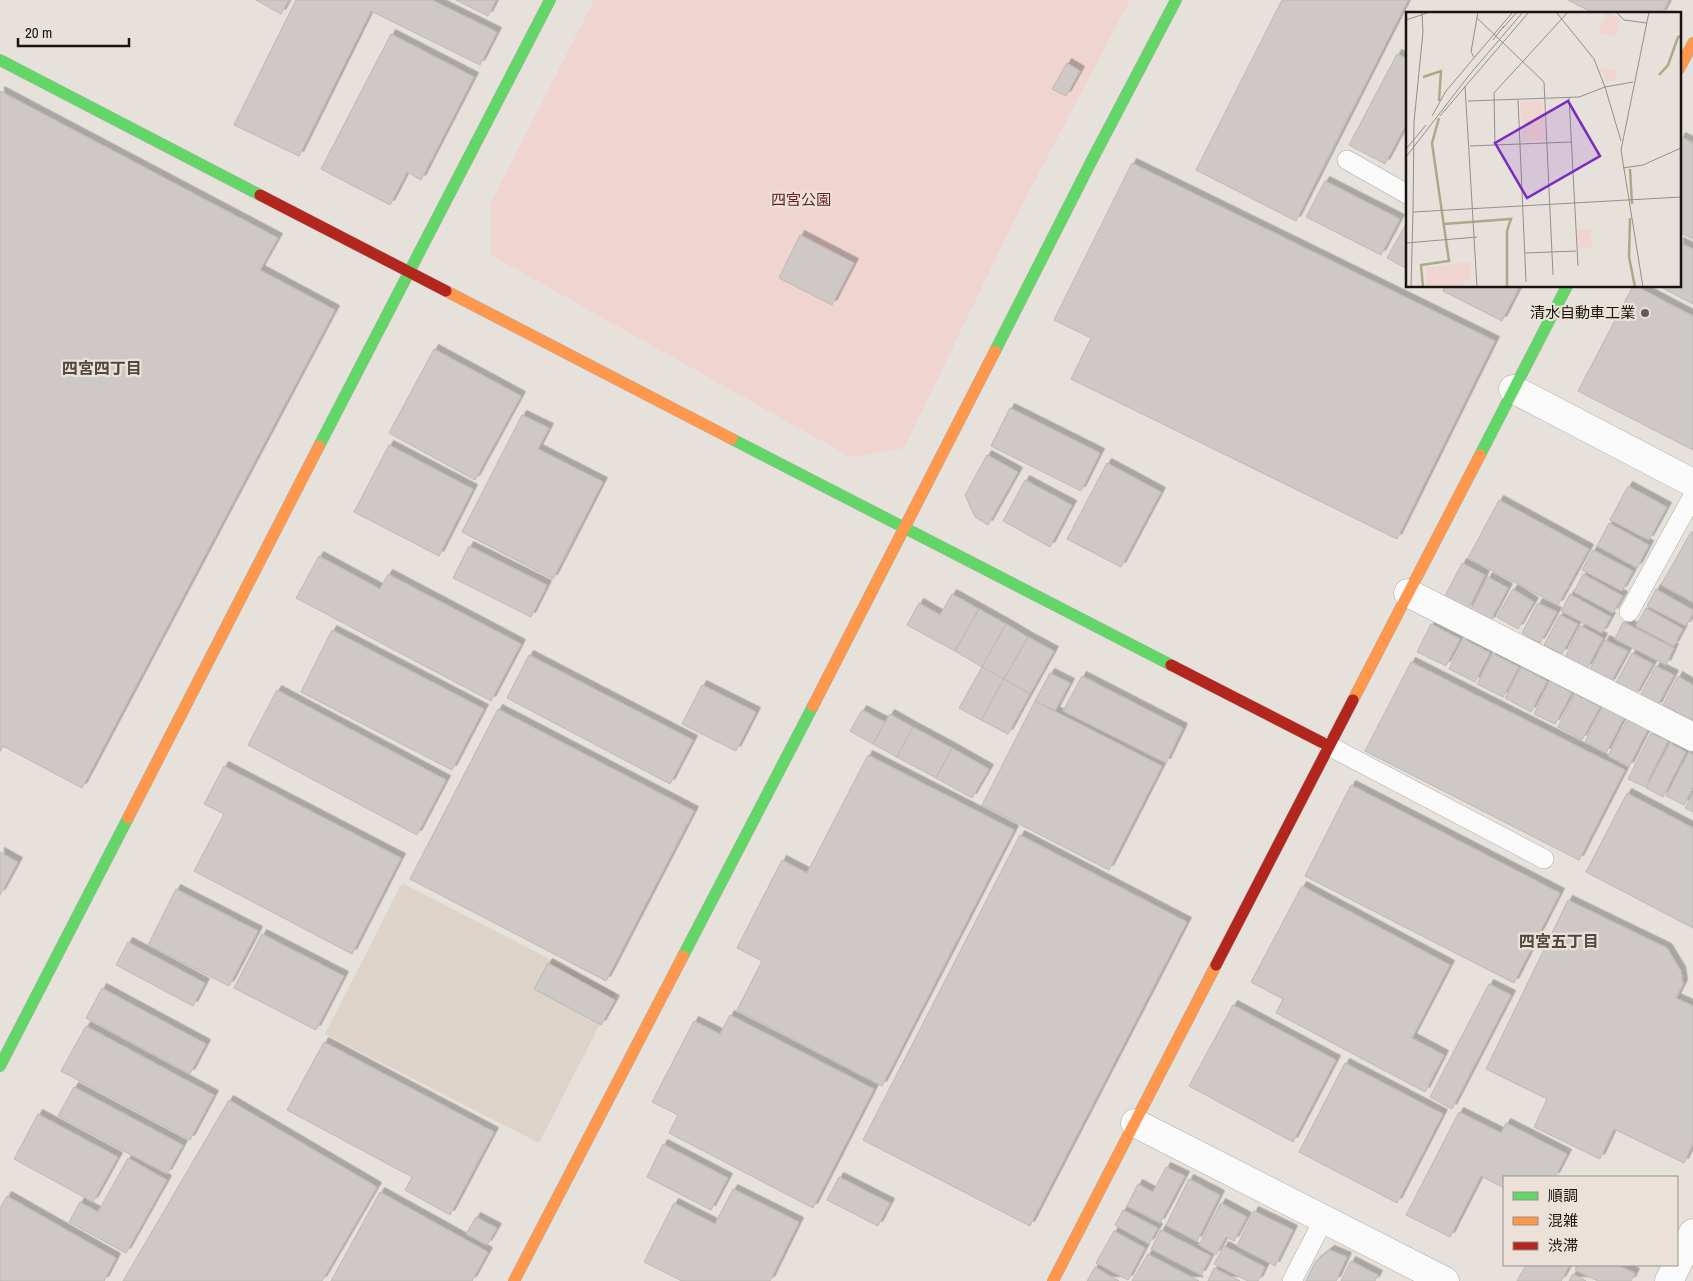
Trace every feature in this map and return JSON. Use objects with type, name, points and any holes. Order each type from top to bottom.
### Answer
[{"type":"street","points":[[0,1066],[550,0]]},
{"type":"street","points":[[514,1281],[905,528],[1092,160],[1176,0]]},
{"type":"street","points":[[1680,68],[1693,43]]},
{"type":"street","points":[[0,60],[1329,746]]},
{"type":"street","points":[[1053,1281],[1566,288]]},
{"type":"street","points":[[1514,389],[1693,483]]},
{"type":"street","points":[[1408,593],[1693,737]]},
{"type":"street","points":[[1135,1123],[1445,1281]]},
{"type":"street","points":[[1678,1263],[1693,1233]]},
{"type":"street","points":[[1669,1281],[1676,1266]]},
{"type":"lane","points":[[1347,160],[1406,193]]},
{"type":"lane","points":[[1630,612],[1693,496]]},
{"type":"lane","points":[[1329,746],[1544,859]]},
{"type":"lane","points":[[1292,1281],[1324,1220]]},
{"type":"shaded area","points":[[402,883],[616,993],[539,1143],[325,1034]]},
{"type":"green space","name":"四宮公園","points":[[594,0],[1130,0],[1019,211],[904,448],[850,457],[491,255],[491,203]]},
{"type":"building","points":[[256,0],[289,0],[281,14]]},
{"type":"building","points":[[296,0],[432,0],[497,32],[480,65],[371,11],[299,156],[234,125]]},
{"type":"building","points":[[456,0],[496,0],[488,16]]},
{"type":"building","points":[[1282,0],[1408,0],[1296,221],[1196,170]]},
{"type":"building","points":[[1568,0],[1669,0],[1663,12],[1591,12]]},
{"type":"building","points":[[391,34],[474,77],[421,180],[407,172],[390,205],[321,169]]},
{"type":"building","points":[[1397,54],[1406,58],[1406,125],[1385,164],[1349,145]]},
{"type":"building","points":[[1067,63],[1080,71],[1066,96],[1052,89]]},
{"type":"building","points":[[0,91],[278,238],[260,270],[335,310],[82,788],[3,746],[0,752]]},
{"type":"building","points":[[1681,137],[1693,143],[1693,239],[1680,232]]},
{"type":"building","points":[[1132,163],[1495,341],[1397,539],[1071,379],[1091,338],[1054,320]]},
{"type":"building","points":[[1325,181],[1400,219],[1381,255],[1306,217]]},
{"type":"building","points":[[1406,224],[1406,268],[1387,258]]},
{"type":"building","points":[[800,235],[854,263],[832,305],[779,278]]},
{"type":"building","points":[[1680,242],[1693,249],[1693,304],[1663,288],[1680,288]]},
{"type":"building","points":[[1444,288],[1519,288],[1502,321],[1443,291]]},
{"type":"building","points":[[1632,288],[1640,288],[1693,316],[1693,450],[1578,391]]},
{"type":"building","points":[[434,349],[521,396],[475,480],[389,433]]},
{"type":"building","points":[[1010,408],[1100,453],[1081,491],[991,446]]},
{"type":"building","points":[[522,415],[549,428],[538,449],[603,482],[553,579],[462,532]]},
{"type":"building","points":[[389,445],[473,489],[439,556],[354,512]]},
{"type":"building","points":[[987,455],[1018,472],[988,525],[975,517],[965,495]]},
{"type":"building","points":[[1107,463],[1161,492],[1121,567],[1067,539]]},
{"type":"building","points":[[1025,480],[1072,505],[1050,547],[1003,521]]},
{"type":"building","points":[[1628,486],[1667,507],[1649,540],[1610,520]]},
{"type":"building","points":[[1499,500],[1589,549],[1558,605],[1468,558]]},
{"type":"building","points":[[1609,523],[1649,545],[1637,568],[1597,546]]},
{"type":"building","points":[[1691,532],[1693,533],[1693,602],[1661,585]]},
{"type":"building","points":[[469,546],[547,585],[531,617],[453,578]]},
{"type":"building","points":[[1593,550],[1633,571],[1622,591],[1582,570]]},
{"type":"building","points":[[319,556],[380,589],[388,574],[521,644],[491,701],[296,598]]},
{"type":"building","points":[[1462,563],[1485,575],[1468,610],[1444,598]]},
{"type":"building","points":[[1583,574],[1623,596],[1613,613],[1574,592]]},
{"type":"building","points":[[1488,577],[1508,588],[1490,622],[1470,611]]},
{"type":"building","points":[[1513,589],[1534,602],[1518,629],[1497,617]]},
{"type":"building","points":[[1656,589],[1693,610],[1693,614],[1686,626],[1647,606]]},
{"type":"building","points":[[952,594],[979,609],[955,651],[907,625],[919,603],[940,615]]},
{"type":"building","points":[[1570,594],[1611,617],[1602,633],[1561,611]]},
{"type":"building","points":[[1538,603],[1557,612],[1540,643],[1522,633]]},
{"type":"building","points":[[1646,608],[1683,629],[1674,646],[1636,626]]},
{"type":"building","points":[[979,609],[1006,624],[982,667],[955,651]]},
{"type":"building","points":[[1560,615],[1578,624],[1562,654],[1544,645]]},
{"type":"building","points":[[1623,622],[1674,648],[1666,665],[1615,639]]},
{"type":"building","points":[[1006,624],[1028,637],[1004,679],[982,667]]},
{"type":"building","points":[[1431,624],[1460,639],[1446,666],[1417,652]]},
{"type":"building","points":[[1581,626],[1603,638],[1587,669],[1565,657]]},
{"type":"building","points":[[332,630],[484,709],[452,770],[301,692]]},
{"type":"building","points":[[1028,637],[1054,651],[1030,694],[1004,679]]},
{"type":"building","points":[[1464,639],[1490,653],[1475,682],[1449,669]]},
{"type":"building","points":[[1605,640],[1628,651],[1610,684],[1588,673]]},
{"type":"building","points":[[1632,653],[1653,664],[1635,696],[1615,685]]},
{"type":"building","points":[[1493,654],[1519,667],[1503,697],[1477,684]]},
{"type":"building","points":[[529,655],[693,740],[670,784],[507,698]]},
{"type":"building","points":[[1411,662],[1625,770],[1579,860],[1365,751]]},
{"type":"building","points":[[1656,666],[1674,675],[1657,707],[1639,698]]},
{"type":"building","points":[[982,667],[1004,679],[981,720],[959,708]]},
{"type":"building","points":[[1521,667],[1547,681],[1531,712],[1505,698]]},
{"type":"building","points":[[1050,673],[1070,683],[1055,711],[1035,701]]},
{"type":"building","points":[[1082,676],[1183,728],[1166,763],[1063,711]]},
{"type":"building","points":[[1678,676],[1693,685],[1693,721],[1663,705]]},
{"type":"building","points":[[1004,679],[1030,694],[1008,734],[981,720]]},
{"type":"building","points":[[1551,681],[1572,693],[1555,724],[1534,714]]},
{"type":"building","points":[[702,685],[756,712],[736,751],[682,724]]},
{"type":"building","points":[[277,690],[446,780],[417,835],[248,745]]},
{"type":"building","points":[[1575,694],[1600,707],[1582,740],[1558,727]]},
{"type":"building","points":[[1035,701],[1162,766],[1109,870],[982,805]]},
{"type":"building","points":[[1604,707],[1624,718],[1606,753],[1585,742]]},
{"type":"building","points":[[498,709],[694,811],[606,981],[410,879]]},
{"type":"building","points":[[862,710],[885,722],[873,744],[850,731]]},
{"type":"building","points":[[890,714],[913,727],[897,757],[873,744]]},
{"type":"building","points":[[1628,719],[1648,729],[1629,767],[1608,756]]},
{"type":"building","points":[[913,727],[952,748],[936,778],[897,757]]},
{"type":"building","points":[[1651,733],[1668,741],[1645,787],[1628,779]]},
{"type":"building","points":[[1670,743],[1686,752],[1663,797],[1646,788]]},
{"type":"building","points":[[952,748],[989,769],[972,798],[936,778]]},
{"type":"building","points":[[1689,752],[1693,755],[1693,788],[1684,805],[1666,796]]},
{"type":"building","points":[[868,755],[1014,830],[882,1086],[737,1010],[762,961],[737,948],[782,860],[807,873]]},
{"type":"building","points":[[224,766],[401,858],[352,954],[194,871],[224,814],[204,804]]},
{"type":"building","points":[[1351,785],[1560,893],[1514,983],[1305,876]]},
{"type":"building","points":[[1627,793],[1693,828],[1693,928],[1586,872]]},
{"type":"building","points":[[1693,794],[1693,812],[1685,808]]},
{"type":"building","points":[[1020,835],[1187,922],[1030,1226],[863,1140]]},
{"type":"building","points":[[0,852],[18,862],[0,895]]},
{"type":"building","points":[[1302,886],[1450,965],[1412,1038],[1444,1055],[1425,1092],[1276,1013],[1283,999],[1251,982]]},
{"type":"building","points":[[176,889],[258,931],[229,986],[148,945]]},
{"type":"building","points":[[1568,900],[1667,948],[1681,971],[1683,984],[1676,998],[1693,1006],[1693,1144],[1684,1163],[1614,1129],[1600,1159],[1534,1127],[1547,1099],[1486,1069]]},
{"type":"building","points":[[262,934],[344,976],[316,1030],[234,988]]},
{"type":"building","points":[[128,942],[205,983],[193,1006],[116,965]]},
{"type":"building","points":[[548,963],[615,1000],[601,1025],[534,989]]},
{"type":"building","points":[[1489,984],[1511,995],[1452,1109],[1430,1097]]},
{"type":"building","points":[[102,988],[206,1044],[190,1074],[86,1018]]},
{"type":"building","points":[[1233,1005],[1336,1060],[1293,1142],[1189,1086]]},
{"type":"building","points":[[730,1015],[874,1089],[813,1208],[669,1133],[678,1115],[652,1102],[694,1021],[720,1034]]},
{"type":"building","points":[[86,1026],[214,1095],[190,1140],[61,1071]]},
{"type":"building","points":[[324,1042],[494,1132],[450,1215],[405,1190],[412,1177],[287,1110]]},
{"type":"building","points":[[1345,1063],[1443,1114],[1397,1203],[1299,1152]]},
{"type":"building","points":[[74,1087],[183,1145],[167,1174],[58,1116]]},
{"type":"building","points":[[229,1100],[377,1187],[322,1281],[123,1281]]},
{"type":"building","points":[[1459,1112],[1501,1133],[1506,1123],[1567,1154],[1556,1176],[1503,1176],[1503,1187],[1481,1176],[1450,1237],[1406,1215]]},
{"type":"building","points":[[38,1114],[118,1157],[93,1202],[14,1159]]},
{"type":"building","points":[[663,1144],[728,1178],[711,1210],[647,1177]]},
{"type":"building","points":[[128,1158],[167,1180],[126,1253],[69,1222],[80,1202],[98,1212]]},
{"type":"building","points":[[1166,1167],[1185,1176],[1160,1223],[1127,1206],[1138,1184],[1153,1192]]},
{"type":"building","points":[[839,1177],[890,1203],[878,1226],[827,1200]]},
{"type":"building","points":[[1189,1179],[1220,1195],[1197,1241],[1166,1225]]},
{"type":"building","points":[[733,1189],[799,1222],[770,1281],[682,1281],[644,1262],[674,1203],[715,1224]]},
{"type":"building","points":[[380,1192],[488,1252],[472,1281],[331,1281]]},
{"type":"building","points":[[7,1196],[116,1258],[104,1281],[0,1281],[0,1208]]},
{"type":"building","points":[[1221,1203],[1247,1217],[1234,1241],[1226,1237],[1216,1255],[1199,1245]]},
{"type":"building","points":[[1123,1210],[1158,1228],[1149,1244],[1115,1225]]},
{"type":"building","points":[[1254,1211],[1293,1230],[1275,1266],[1237,1246]]},
{"type":"building","points":[[476,1217],[497,1228],[487,1245],[466,1234]]},
{"type":"building","points":[[1161,1230],[1211,1256],[1201,1275],[1151,1249]]},
{"type":"building","points":[[1114,1231],[1145,1248],[1128,1280],[1096,1263]]},
{"type":"building","points":[[1224,1246],[1265,1267],[1258,1281],[1248,1281],[1214,1264]]},
{"type":"building","points":[[1330,1250],[1347,1257],[1336,1281],[1306,1281],[1315,1262]]},
{"type":"building","points":[[1148,1254],[1199,1281],[1132,1281]]},
{"type":"building","points":[[1351,1261],[1378,1275],[1375,1281],[1341,1281]]},
{"type":"building","points":[[1525,1266],[1569,1266],[1561,1281],[1517,1281]]},
{"type":"building","points":[[1577,1266],[1619,1266],[1635,1273],[1631,1281],[1598,1281],[1575,1270]]},
{"type":"building","points":[[1095,1267],[1119,1281],[1087,1281]]},
{"type":"building","points":[[1214,1268],[1240,1281],[1208,1281]]},
{"type":"building","points":[[1573,1274],[1586,1281],[1569,1281]]},
{"type":"traffic: fast","points":[[319,446],[550,0]]},
{"type":"traffic: fast","points":[[995,351],[1176,0]]},
{"type":"traffic: fast","points":[[0,60],[260,195]]},
{"type":"traffic: fast","points":[[1480,455],[1566,288]]},
{"type":"traffic: fast","points":[[732,439],[1171,665]]},
{"type":"traffic: fast","points":[[683,956],[813,706]]},
{"type":"traffic: fast","points":[[0,1066],[128,818]]},
{"type":"traffic: slow","points":[[1680,67],[1693,43]]},
{"type":"traffic: slow","points":[[446,291],[732,439]]},
{"type":"traffic: slow","points":[[813,706],[995,351]]},
{"type":"traffic: slow","points":[[128,818],[319,446]]},
{"type":"traffic: slow","points":[[1353,700],[1480,455]]},
{"type":"traffic: slow","points":[[514,1281],[683,956]]},
{"type":"traffic: slow","points":[[1053,1281],[1216,965]]},
{"type":"traffic: jam","points":[[260,195],[446,291]]},
{"type":"traffic: jam","points":[[1171,665],[1329,746]]},
{"type":"traffic: jam","points":[[1216,965],[1353,700]]},
{"type":"place","name":"清水自動車工業","points":[[1645,313]]},
{"type":"district","name":"四宮四丁目","points":[[102,368]]},
{"type":"district","name":"四宮五丁目","points":[[1559,941]]}]
